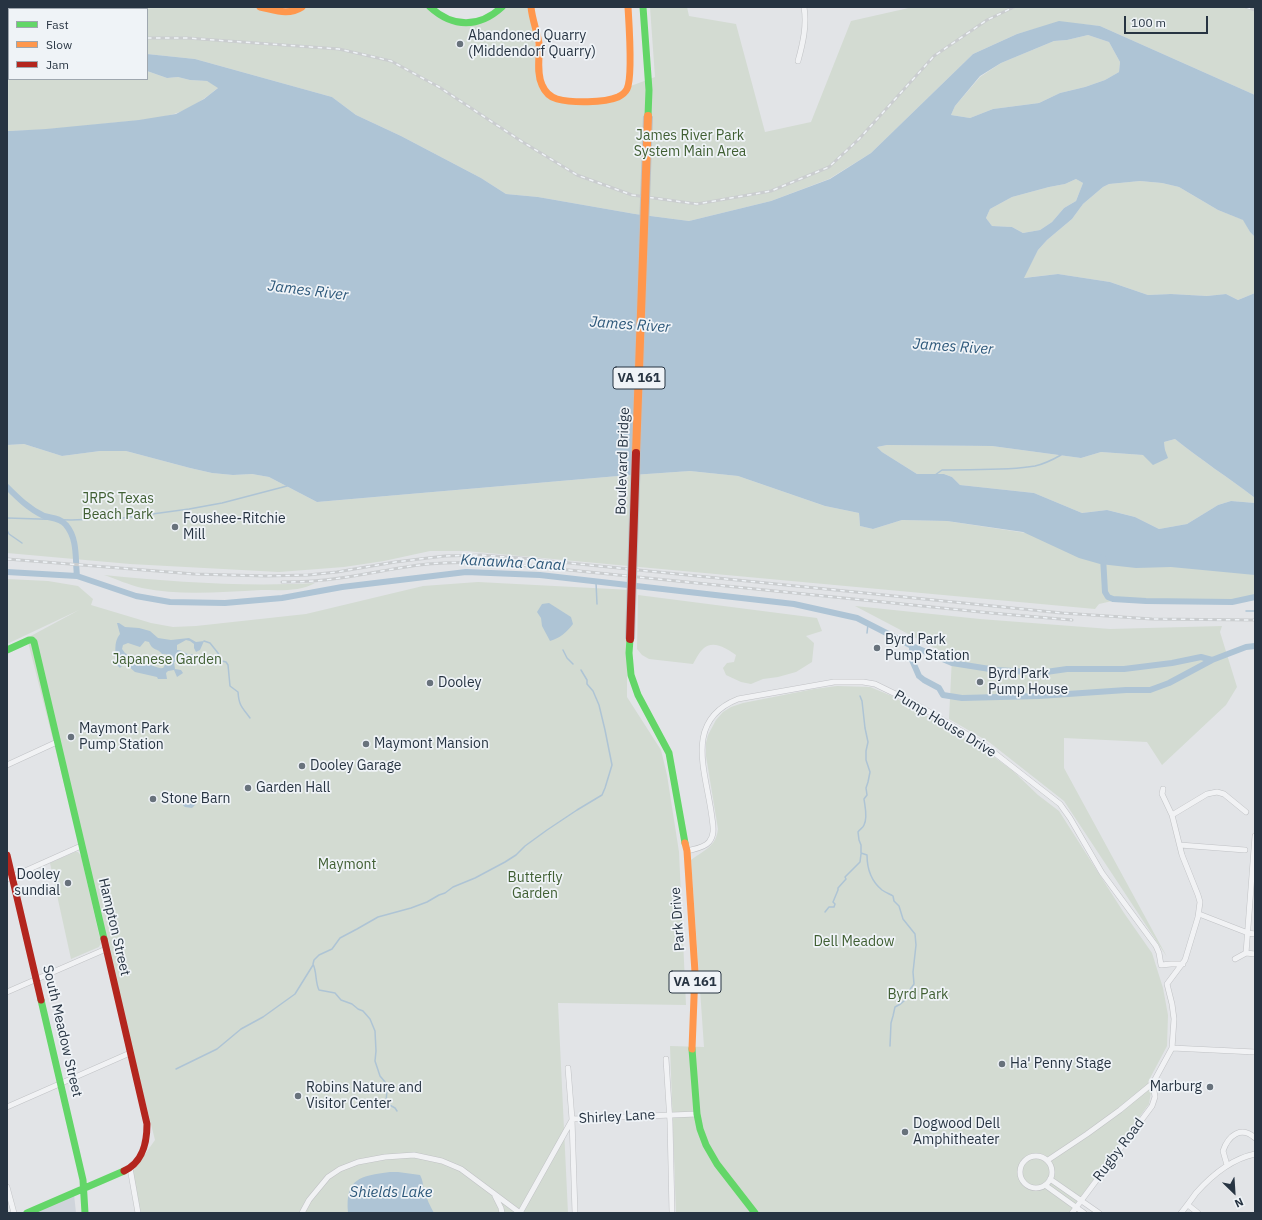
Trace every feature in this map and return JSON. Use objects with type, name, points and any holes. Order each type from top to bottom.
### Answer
[{"type":"street","points":[[260,7],[291,13],[302,7]]},
{"type":"street","points":[[430,7],[446,20],[454,23],[465,24],[482,21],[495,14],[502,7]]},
{"type":"street","points":[[531,7],[539,48],[539,79],[542,87],[548,94],[560,100],[613,99],[622,95],[628,87],[630,81],[628,7]]},
{"type":"street","name":"Boulevard Bridge","points":[[630,639],[649,90],[644,7]]},
{"type":"street","points":[[798,61],[804,31],[804,7]]},
{"type":"street","name":"Park Drive","points":[[630,639],[629,653],[631,675],[638,695],[669,753],[687,851],[695,972],[692,1054],[697,1114],[700,1130],[706,1145],[717,1164],[755,1213]]},
{"type":"street","name":"Hampton Street","points":[[7,650],[29,640],[34,642],[146,1124],[146,1144],[142,1154],[136,1163],[130,1168]]},
{"type":"street","name":"Pump House Drive","points":[[687,851],[705,845],[712,837],[713,832],[711,813],[703,765],[702,746],[708,723],[720,709],[738,699],[834,682],[862,682],[876,684],[914,703],[983,744],[1060,804],[1070,818],[1102,873],[1156,946],[1161,965],[1183,964]]},
{"type":"street","points":[[7,765],[57,742]]},
{"type":"street","points":[[1048,1160],[1115,1114],[1153,1083],[1172,1048],[1174,1019],[1167,984],[1183,964],[1199,914],[1200,902],[1185,865],[1172,815],[1162,794],[1163,789]]},
{"type":"street","points":[[1172,815],[1207,794],[1214,792],[1224,794],[1246,812]]},
{"type":"street","points":[[1246,953],[1255,836]]},
{"type":"street","points":[[1180,845],[1245,850]]},
{"type":"street","points":[[10,878],[81,846]]},
{"type":"street","name":"South Meadow Street","points":[[7,855],[10,878],[36,979],[85,1187],[85,1213]]},
{"type":"street","points":[[1199,914],[1248,933],[1255,934]]},
{"type":"street","points":[[7,992],[106,949]]},
{"type":"street","points":[[1235,958],[1246,953],[1255,954]]},
{"type":"street","points":[[1172,1048],[1255,1052]]},
{"type":"street","points":[[7,1107],[130,1053]]},
{"type":"street","points":[[666,1059],[670,1115],[672,1213]]},
{"type":"street","points":[[568,1068],[572,1119],[575,1213]]},
{"type":"street","name":"Rugby Road","points":[[1072,1213],[1152,1106],[1154,1097],[1153,1083]]},
{"type":"street","name":"Shirley Lane","points":[[520,1213],[572,1119],[697,1114]]},
{"type":"street","points":[[1227,1165],[1223,1151],[1228,1139],[1240,1133],[1248,1133],[1255,1138]]},
{"type":"street","points":[[1181,1213],[1196,1193],[1227,1165],[1255,1154]]},
{"type":"street","points":[[302,1213],[313,1195],[332,1174],[340,1169],[358,1162],[385,1157],[414,1155],[442,1161],[461,1169],[520,1213]]},
{"type":"street","points":[[1034,1155],[1039,1156],[1048,1160],[1052,1167],[1050,1179],[1045,1185],[1037,1188],[1027,1186],[1021,1178],[1020,1168],[1025,1160],[1034,1155]]},
{"type":"street","points":[[27,1213],[130,1168],[138,1213]]},
{"type":"street","points":[[1050,1179],[1099,1213]]},
{"type":"street","points":[[1045,1185],[1084,1213]]},
{"type":"street","points":[[7,1188],[14,1213]]},
{"type":"street","points":[[494,1194],[502,1213]]},
{"type":"street","points":[[1188,1205],[1198,1213]]},
{"type":"shaded area","points":[[74,1194],[76,1213],[34,1213]]},
{"type":"green space","name":"James River Park System Main Area","points":[[7,7],[260,7],[286,13],[302,7],[430,7],[438,15],[474,23],[502,7],[531,7],[539,73],[548,94],[572,99],[613,99],[628,87],[655,77],[650,7],[687,7],[689,16],[736,24],[765,132],[811,122],[851,21],[913,7],[1255,7],[1255,95],[1100,26],[1059,22],[1017,34],[973,54],[871,153],[829,179],[771,201],[689,221],[635,214],[538,197],[506,194],[481,178],[401,136],[356,115],[332,97],[195,59],[148,54],[148,8],[8,8],[7,63]]},
{"type":"green space","points":[[1088,35],[1109,42],[1120,62],[1119,72],[1105,80],[1060,93],[1039,103],[993,109],[970,118],[951,115],[955,106],[980,77],[1001,63],[1054,41],[1067,40]]},
{"type":"green space","points":[[148,71],[167,78],[178,77],[190,80],[207,81],[219,87],[186,110],[159,118],[73,127],[7,131],[7,80],[148,80]]},
{"type":"green space","points":[[1076,179],[1083,183],[1076,201],[1064,208],[1052,222],[1040,230],[1023,233],[1012,227],[992,226],[986,218],[990,209],[1012,197],[1065,184]]},
{"type":"green space","points":[[1140,181],[1162,183],[1179,187],[1218,210],[1244,220],[1250,232],[1255,237],[1255,293],[1238,300],[1226,294],[1207,296],[1171,294],[1148,295],[1110,282],[1058,274],[1023,278],[1038,250],[1047,240],[1072,219],[1083,204],[1103,187],[1109,184]]},
{"type":"green space","points":[[1175,439],[1255,498],[1255,503],[1231,501],[1218,505],[1187,524],[1159,529],[1135,517],[1107,510],[1082,513],[1034,493],[960,485],[952,477],[944,474],[917,474],[882,452],[877,447],[887,445],[992,446],[1081,458],[1101,452],[1143,455],[1165,450],[1164,442]]},
{"type":"green space","name":"JRPS Texas Beach Park","points":[[24,444],[62,456],[100,451],[126,451],[212,473],[233,475],[252,474],[269,477],[317,502],[690,471],[738,476],[825,506],[859,513],[860,526],[873,529],[902,520],[947,521],[1255,570],[1255,598],[1230,602],[1121,599],[1099,604],[1095,609],[466,551],[430,551],[384,561],[344,567],[279,572],[130,564],[7,553],[7,445]]},
{"type":"green space","points":[[104,575],[210,583],[315,583],[303,588],[289,590],[186,593],[142,588]]},
{"type":"green space","name":"Maymont","points":[[7,579],[48,581],[78,586],[93,599],[91,605],[151,623],[173,627],[196,626],[306,614],[423,586],[478,582],[631,590],[627,650],[627,697],[661,750],[667,775],[679,852],[686,1005],[558,1003],[568,1213],[139,1213],[131,1174],[155,1140],[27,638],[79,610],[7,644]]},
{"type":"green space","points":[[638,595],[817,618],[822,631],[806,636],[814,643],[812,662],[796,672],[763,679],[751,684],[741,682],[726,675],[723,668],[727,663],[734,662],[736,655],[720,646],[712,645],[704,648],[693,664],[649,659],[642,655],[637,649]]},
{"type":"green space","points":[[855,606],[980,619],[1110,629],[1222,626],[1220,632],[1237,687],[1226,705],[1162,765],[1147,742],[1064,738],[1064,768],[1167,957],[1064,801],[989,742],[949,719],[952,657]]},
{"type":"green space","name":"Byrd Park","points":[[837,686],[870,687],[892,696],[982,748],[1013,771],[1038,795],[1059,811],[1124,913],[1152,953],[1163,988],[1168,1015],[1167,1046],[1148,1082],[1151,1092],[1149,1104],[1069,1213],[676,1213],[670,1046],[704,1047],[691,860],[709,848],[715,840],[718,829],[706,756],[706,743],[708,735],[716,720],[723,712],[731,707],[743,703]]},
{"type":"green space","points":[[78,852],[81,856],[101,943],[99,947],[71,959],[50,863]]},
{"type":"water","name":"James River","points":[[1059,21],[1100,26],[1255,95],[1255,237],[1250,232],[1243,220],[1218,210],[1179,187],[1162,183],[1140,181],[1109,184],[1103,187],[1083,204],[1072,219],[1047,240],[1038,250],[1024,278],[1058,274],[1110,282],[1148,295],[1171,294],[1207,296],[1226,294],[1238,300],[1255,293],[1255,498],[1175,439],[1164,442],[1168,458],[1153,465],[1143,455],[1101,452],[1081,458],[992,446],[887,445],[877,447],[882,452],[917,474],[944,474],[952,477],[960,485],[1034,493],[1082,513],[1107,510],[1135,517],[1159,529],[1187,524],[1218,505],[1231,501],[1255,503],[1255,575],[1171,567],[1136,568],[1100,564],[1079,558],[1023,532],[947,521],[902,520],[873,529],[860,526],[859,513],[825,506],[738,476],[690,471],[317,502],[269,477],[252,474],[233,475],[212,473],[126,451],[100,451],[62,456],[24,444],[7,445],[7,131],[46,129],[139,120],[176,114],[204,99],[218,88],[207,81],[190,80],[178,77],[167,78],[148,71],[148,54],[195,59],[332,97],[356,115],[401,136],[481,178],[506,194],[538,197],[635,214],[689,221],[771,201],[830,179],[871,153],[973,54],[1017,34]],"holes":[[[1088,35],[1109,42],[1120,62],[1119,72],[1105,80],[1060,93],[1039,103],[993,109],[970,118],[951,115],[955,106],[980,76],[1001,63],[1054,41],[1067,40]],[[1076,179],[1083,183],[1076,201],[1064,208],[1052,222],[1040,230],[1023,233],[1012,227],[992,226],[986,218],[990,209],[1012,197],[1065,184]]]},
{"type":"water","points":[[549,603],[571,617],[573,624],[563,635],[550,641],[537,612],[542,604]]},
{"type":"water","points":[[117,623],[125,627],[139,628],[150,631],[158,638],[171,640],[189,638],[196,642],[204,641],[200,650],[196,652],[194,644],[190,641],[186,640],[177,645],[177,650],[181,650],[188,654],[193,654],[189,659],[174,662],[175,669],[181,670],[183,673],[177,677],[174,670],[168,671],[166,673],[167,679],[158,679],[157,677],[135,672],[127,665],[120,668],[116,664],[116,641],[120,634]],"holes":[[[145,641],[149,642],[162,654],[166,654],[168,658],[163,668],[137,664],[137,660],[125,653],[122,649],[123,645],[128,643],[140,647]]]},
{"type":"water","points":[[188,797],[195,798],[197,800],[196,804],[192,808],[185,807],[182,804]]},
{"type":"water","name":"Shields Lake","points":[[390,1172],[420,1175],[424,1191],[434,1213],[348,1213],[349,1192],[357,1181],[370,1175]]},
{"type":"waterway","points":[[935,475],[942,470],[1024,468],[1045,463],[1061,455]]},
{"type":"waterway","points":[[7,518],[71,520],[123,518],[222,503],[287,486]]},
{"type":"waterway","points":[[7,487],[33,510],[44,516],[59,520],[66,525],[70,531],[74,543],[77,576]]},
{"type":"waterway","points":[[7,530],[9,534],[22,543]]},
{"type":"waterway","points":[[1103,557],[1105,592],[1108,597],[1113,599],[1232,602],[1255,597]]},
{"type":"waterway","name":"Kanawha Canal","points":[[7,572],[77,576],[136,596],[170,602],[225,603],[282,598],[342,587],[466,572],[540,575],[794,604],[857,618],[912,646],[912,660],[919,676],[939,688],[943,695],[962,698],[1039,696],[1126,690],[1150,690],[1169,683],[1212,660],[1246,647],[1255,646]]},
{"type":"waterway","points":[[596,582],[597,604]]},
{"type":"waterway","points":[[1246,611],[1255,611]]},
{"type":"waterway","points":[[867,633],[868,624]]},
{"type":"waterway","points":[[204,641],[210,643],[222,661],[226,662],[228,665],[230,686],[238,692],[240,703],[250,718]]},
{"type":"waterway","points":[[912,646],[952,663],[996,670],[1030,672],[1046,672],[1067,669],[1124,669],[1172,663],[1201,657],[1212,660]]},
{"type":"waterway","points":[[563,650],[567,658],[573,664]]},
{"type":"waterway","points":[[381,1109],[386,1103],[387,1089],[385,1082],[380,1076],[375,1061],[375,1031],[370,1019],[363,1011],[352,1004],[341,1000],[335,993],[319,990],[313,964],[314,960],[319,955],[332,949],[340,938],[378,917],[427,902],[453,887],[475,878],[505,862],[547,830],[602,795],[612,765],[599,705],[581,670]]},
{"type":"waterway","points":[[860,696],[868,742],[866,760],[870,772],[866,788],[867,795],[864,799],[866,819],[863,827],[858,832],[861,853],[867,855],[872,879],[882,890],[893,896],[894,901],[899,906],[903,919],[915,934],[916,945],[913,972],[914,984],[903,1002],[895,1007],[891,1023],[890,1046]]},
{"type":"waterway","points":[[825,912],[829,907],[834,907],[835,904],[833,902],[838,888],[846,879],[845,877],[860,862],[861,854]]},
{"type":"waterway","points":[[176,1069],[217,1049],[241,1029],[263,1017],[295,994],[313,965]]},
{"type":"waterway","points":[[386,1103],[395,1108],[397,1111]]},
{"type":"railway","points":[[148,38],[187,38],[339,49],[391,61],[439,87],[521,141],[577,175],[632,195],[697,204],[771,191],[829,167],[859,139],[934,56],[987,20],[1014,7]]},
{"type":"railway","points":[[1246,7],[1255,10]]},
{"type":"railway","points":[[7,559],[194,574],[266,576],[308,575],[445,556],[481,555],[1062,613],[1152,619],[1255,620]]},
{"type":"railway","points":[[282,582],[333,579],[428,564],[485,563],[520,565],[1072,620]]},
{"type":"traffic: fast","points":[[430,7],[448,19],[466,23],[484,19],[502,7]]},
{"type":"traffic: fast","points":[[643,7],[649,90],[648,116]]},
{"type":"traffic: fast","points":[[630,639],[629,653],[631,675],[638,695],[669,753],[685,843]]},
{"type":"traffic: fast","points":[[7,650],[29,640],[34,642],[104,939]]},
{"type":"traffic: fast","points":[[41,1000],[83,1180],[85,1213]]},
{"type":"traffic: fast","points":[[692,1049],[697,1114],[700,1129],[706,1145],[717,1164],[755,1213]]},
{"type":"traffic: fast","points":[[27,1213],[124,1171]]},
{"type":"traffic: slow","points":[[260,7],[287,12],[297,10],[302,7]]},
{"type":"traffic: slow","points":[[531,7],[539,43],[539,75],[543,88],[550,96],[557,99],[588,102],[612,99],[622,95],[627,89],[630,74],[628,7]]},
{"type":"traffic: slow","points":[[636,453],[648,116]]},
{"type":"traffic: slow","points":[[685,843],[687,851],[695,972],[692,1049]]},
{"type":"traffic: jam","points":[[630,639],[636,453]]},
{"type":"traffic: jam","points":[[7,855],[41,1000]]},
{"type":"traffic: jam","points":[[104,939],[147,1124],[143,1151],[136,1163],[124,1171]]},
{"type":"place","name":"Abandoned Quarry (Middendorf Quarry)","points":[[460,44]]},
{"type":"place","name":"Foushee-Ritchie Mill","points":[[175,527]]},
{"type":"place","name":"Byrd Park Pump Station","points":[[877,648]]},
{"type":"place","name":"Byrd Park Pump House","points":[[980,682]]},
{"type":"place","name":"Dooley","points":[[430,683]]},
{"type":"place","name":"Maymont Park Pump Station","points":[[71,737]]},
{"type":"place","name":"Maymont Mansion","points":[[366,744]]},
{"type":"place","name":"Dooley Garage","points":[[302,766]]},
{"type":"place","name":"Garden Hall","points":[[248,788]]},
{"type":"place","name":"Stone Barn","points":[[153,799]]},
{"type":"place","name":"Dooley sundial","points":[[68,883]]},
{"type":"place","name":"Ha' Penny Stage","points":[[1002,1064]]},
{"type":"place","name":"Marburg","points":[[1210,1087]]},
{"type":"place","name":"Robins Nature and Visitor Center","points":[[298,1096]]},
{"type":"place","name":"Dogwood Dell Amphitheater","points":[[905,1132]]},
{"type":"park label","name":"Japanese Garden","points":[[167,660]]},
{"type":"park label","name":"Butterfly Garden","points":[[535,886]]},
{"type":"park label","name":"Dell Meadow","points":[[854,942]]}]
